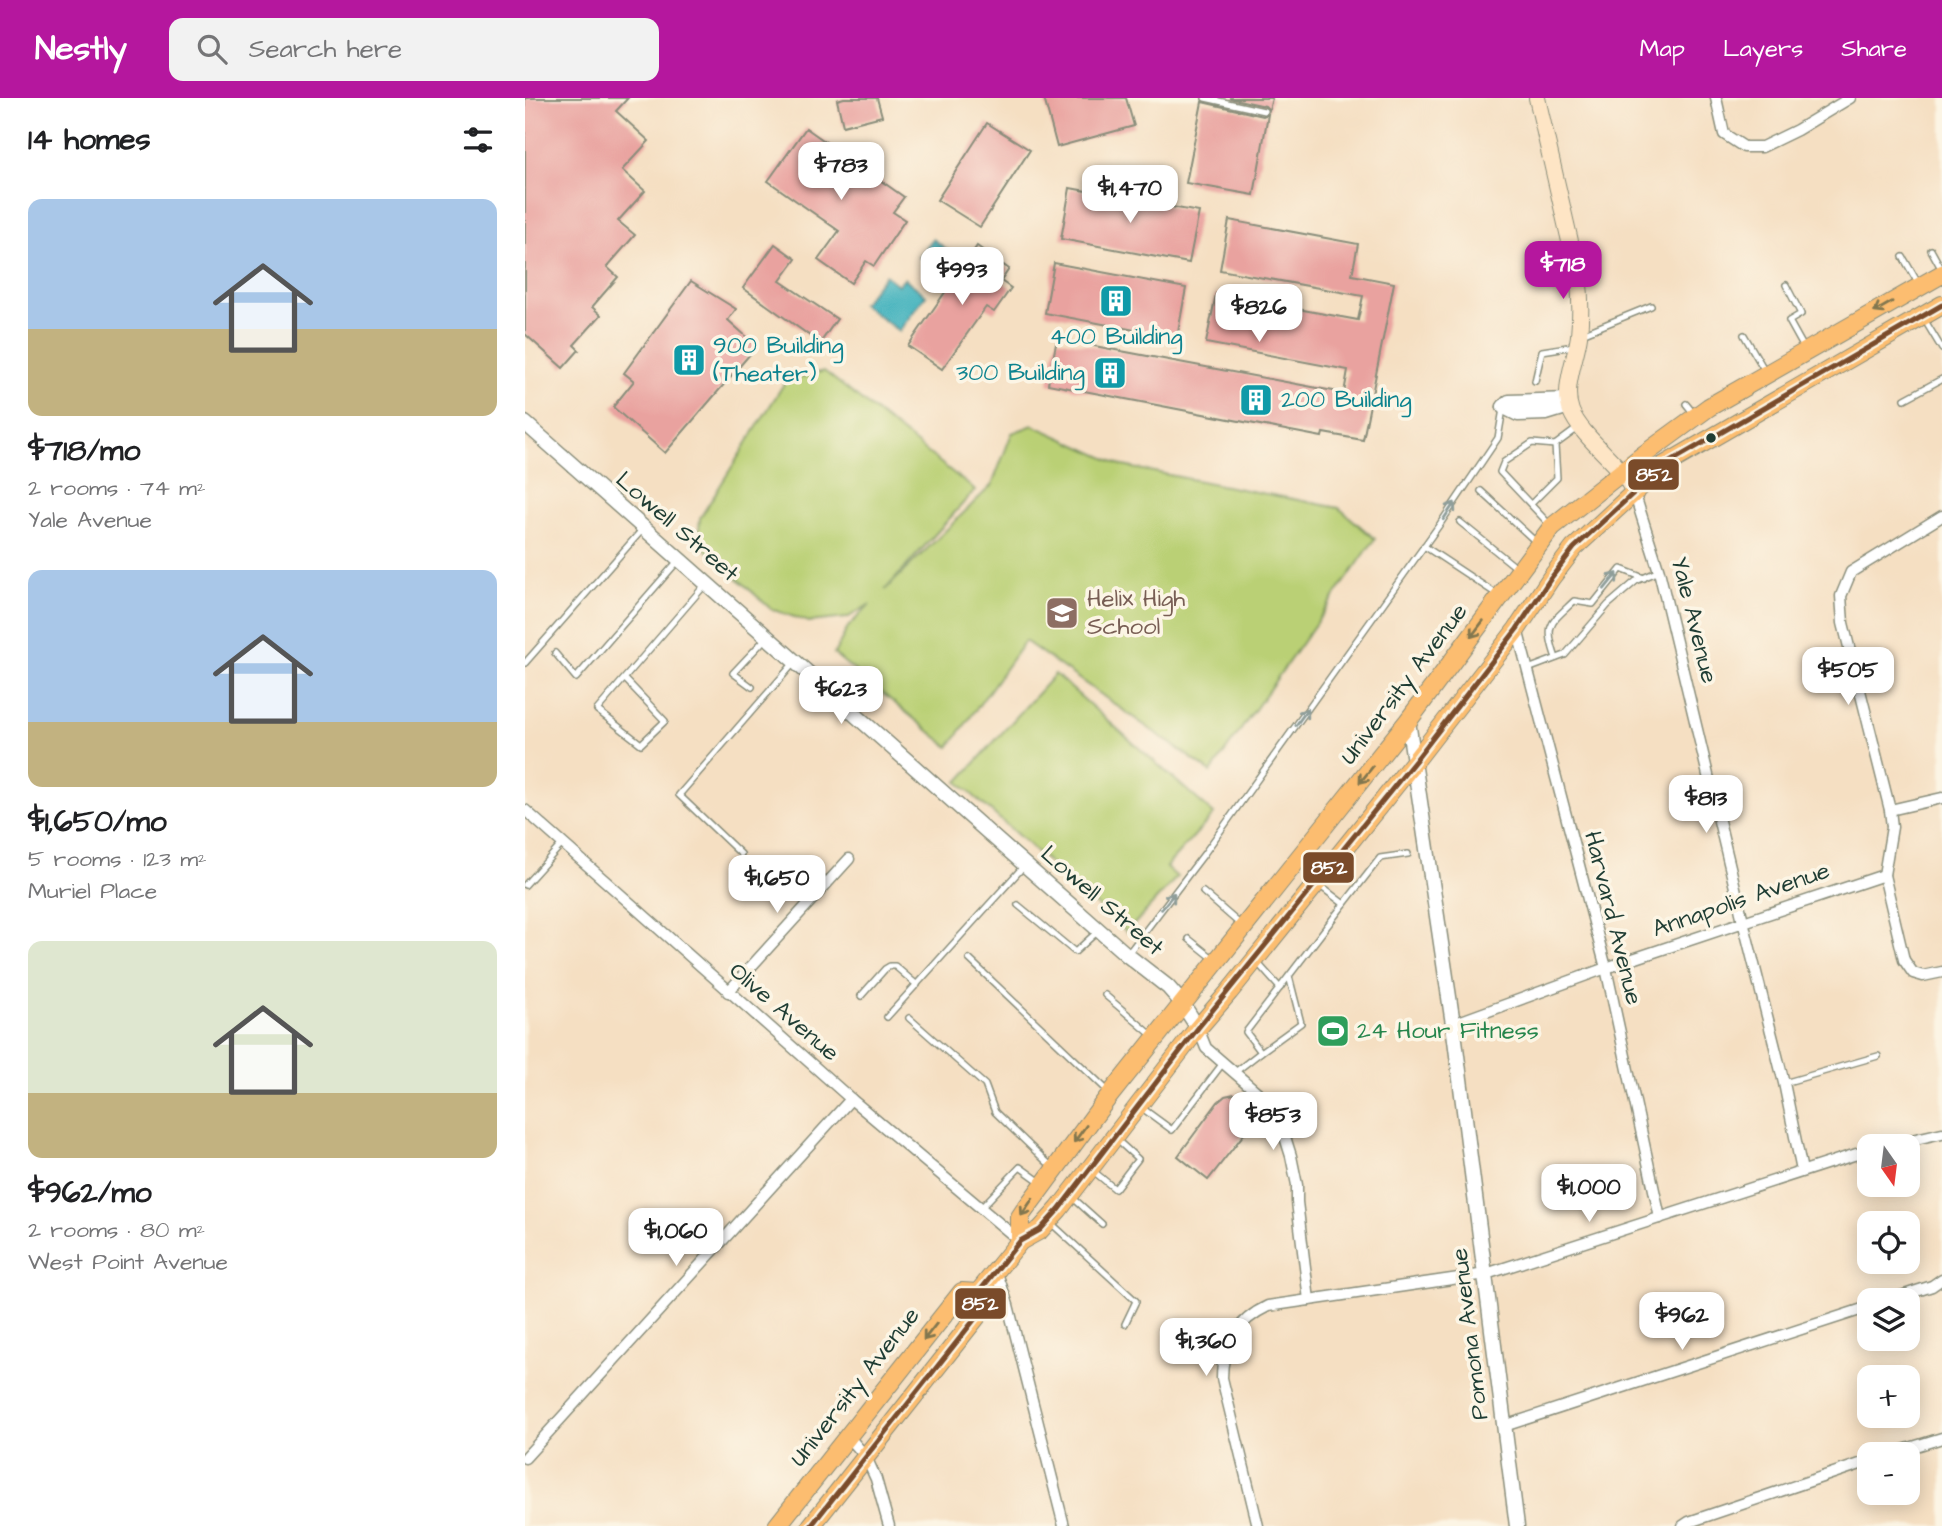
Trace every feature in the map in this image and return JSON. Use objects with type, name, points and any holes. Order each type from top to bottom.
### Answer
[{"type":"main road","points":[[1537,98],[1582,303],[1569,384],[1569,403]]},
{"type":"main road","name":"University Avenue","points":[[1020,1241],[1020,1217],[1055,1169],[1182,1003],[1408,721],[1552,527],[1622,472],[1691,410],[1767,373],[1942,272]]},
{"type":"main road","name":"University Avenue","points":[[978,1293],[1020,1241],[1040,1230],[1070,1195],[1198,1028],[1415,761],[1517,629],[1574,548],[1663,467],[1942,304]]},
{"type":"main road","name":"Yale Avenue","points":[[1569,403],[1571,413],[1622,472],[1634,492]]},
{"type":"main road","name":"University Avenue","points":[[777,1526],[962,1292],[978,1293]]},
{"type":"main road","name":"University Avenue","points":[[811,1526],[982,1310],[978,1293]]},
{"type":"street","points":[[1716,98],[1724,134],[1744,147],[1762,147],[1797,130],[1850,98]]},
{"type":"street","points":[[1504,407],[1509,402],[1569,403]]},
{"type":"street","name":"Lowell Street","points":[[525,423],[1127,955],[1168,987],[1198,1028],[1206,1048],[1265,1099],[1281,1124],[1297,1185],[1309,1300]]},
{"type":"street","name":"Yale Avenue","points":[[1634,492],[1660,571],[1803,1171]]},
{"type":"street","points":[[1942,516],[1851,572],[1841,596],[1843,623],[1890,810],[1892,827],[1884,875],[1904,960],[1913,973],[1923,976],[1942,972]]},
{"type":"street","name":"Harvard Avenue","points":[[1517,629],[1606,968],[1660,1218]]},
{"type":"street","name":"Pomona Avenue","points":[[1408,721],[1453,1024],[1517,1526]]},
{"type":"street","points":[[1890,810],[1942,798]]},
{"type":"street","name":"Olive Avenue","points":[[525,810],[728,992],[1020,1241]]},
{"type":"street","points":[[728,992],[849,859]]},
{"type":"street","name":"Annapolis Avenue","points":[[1453,1024],[1606,968],[1884,875]]},
{"type":"street","points":[[527,1451],[851,1099]]},
{"type":"street","points":[[1920,1138],[1942,1133]]},
{"type":"street","points":[[1258,1526],[1222,1378],[1224,1356],[1232,1336],[1252,1315],[1268,1306],[1486,1274],[1857,1154]]},
{"type":"street","points":[[996,1270],[1008,1305],[1064,1526]]},
{"type":"street","points":[[1920,1290],[1942,1279]]},
{"type":"street","points":[[1504,1426],[1857,1311]]},
{"type":"street","points":[[848,1436],[866,1457],[876,1479],[889,1526]]},
{"type":"street","points":[[1920,1444],[1942,1437]]},
{"type":"street","points":[[1683,1526],[1857,1465]]},
{"type":"lane","points":[[1205,98],[1264,111]]},
{"type":"lane","points":[[1931,250],[1942,272]]},
{"type":"lane","points":[[1903,257],[1920,286]]},
{"type":"lane","points":[[1786,285],[1801,314],[1789,321],[1806,351]]},
{"type":"lane","points":[[1535,381],[1542,351],[1578,340],[1651,306]]},
{"type":"lane","points":[[1922,316],[1942,349]]},
{"type":"lane","points":[[1744,335],[1767,373]]},
{"type":"lane","points":[[1905,400],[1942,379]]},
{"type":"lane","points":[[1127,955],[1204,854],[1424,547],[1498,438],[1504,407]]},
{"type":"lane","points":[[1552,527],[1500,472],[1504,462],[1532,443],[1555,445],[1581,426]]},
{"type":"lane","points":[[1531,504],[1557,478],[1555,445]]},
{"type":"lane","points":[[1481,491],[1539,545]]},
{"type":"lane","points":[[1460,522],[1520,571]]},
{"type":"lane","points":[[525,663],[644,528]]},
{"type":"lane","points":[[1424,547],[1501,597]]},
{"type":"lane","points":[[555,653],[576,678],[679,559]]},
{"type":"lane","points":[[1556,658],[1549,638],[1551,624],[1574,601],[1593,604],[1621,569],[1644,578]]},
{"type":"lane","points":[[1527,669],[1565,655],[1608,605],[1636,581],[1660,571]]},
{"type":"lane","points":[[625,679],[665,720],[641,744],[597,710],[706,583]]},
{"type":"lane","points":[[752,687],[733,673],[767,637]]},
{"type":"lane","points":[[741,854],[679,795],[795,662]]},
{"type":"lane","points":[[525,885],[563,843]]},
{"type":"lane","points":[[1261,1052],[1246,1032],[1380,858],[1408,854]]},
{"type":"lane","points":[[887,1017],[1025,865]]},
{"type":"lane","points":[[1317,883],[1344,904]]},
{"type":"lane","points":[[1203,892],[1244,927]]},
{"type":"lane","points":[[1018,905],[1075,952],[1099,930]]},
{"type":"lane","points":[[1189,939],[1216,961]]},
{"type":"lane","points":[[969,959],[1111,1094]]},
{"type":"lane","points":[[1255,960],[1280,988]]},
{"type":"lane","points":[[861,996],[890,966],[895,966],[917,985]]},
{"type":"lane","points":[[1234,1073],[1301,1023],[1289,976]]},
{"type":"lane","points":[[1105,995],[1155,1038]]},
{"type":"lane","points":[[909,1018],[985,1085],[996,1112],[1055,1169]]},
{"type":"lane","points":[[1784,1083],[1878,1056]]},
{"type":"lane","points":[[1139,1106],[1172,1130],[1223,1063]]},
{"type":"lane","points":[[1090,1169],[1115,1189],[1138,1159],[1115,1138]]},
{"type":"lane","points":[[980,1209],[1020,1167],[1044,1184]]},
{"type":"lane","points":[[1070,1195],[1102,1224]]},
{"type":"lane","points":[[1049,1221],[1136,1301],[1125,1324]]},
{"type":"green space","points":[[824,371],[975,490],[885,590],[992,485],[1012,433],[1033,425],[1123,466],[1339,508],[1375,539],[1211,772],[1025,641],[949,747],[834,654],[848,627],[870,604],[847,618],[809,622],[771,609],[698,542],[700,518],[785,382]]},
{"type":"green space","points":[[1055,674],[1214,814],[1166,867],[1177,877],[1127,932],[958,782]]},
{"type":"water","points":[[933,239],[955,256],[941,274],[919,257]]},
{"type":"water","points":[[885,275],[898,285],[904,278],[926,295],[899,331],[862,304]]},
{"type":"building","points":[[525,98],[628,98],[616,111],[649,141],[622,170],[645,191],[618,221],[635,235],[607,267],[618,277],[592,307],[601,315],[574,345],[579,350],[563,368],[525,334]]},
{"type":"building","points":[[877,98],[882,116],[843,126],[837,100]]},
{"type":"building","points":[[1044,98],[1126,98],[1134,126],[1057,147]]},
{"type":"building","points":[[1229,98],[1272,98],[1269,110],[1265,106]]},
{"type":"building","points":[[1202,102],[1263,116],[1268,114],[1254,195],[1186,183]]},
{"type":"building","points":[[987,123],[1030,150],[980,227],[937,200]]},
{"type":"building","points":[[806,128],[904,197],[893,212],[905,220],[874,266],[866,261],[851,283],[818,260],[839,231],[768,181]]},
{"type":"building","points":[[1070,188],[1199,212],[1189,263],[1061,239]]},
{"type":"building","points":[[1229,220],[1358,244],[1352,275],[1394,283],[1363,440],[1323,433],[1322,437],[1048,384],[1057,339],[1344,393],[1348,370],[1206,343],[1216,294],[1358,320],[1363,296],[1220,270]]},
{"type":"building","points":[[775,244],[796,259],[780,281],[837,319],[820,343],[743,288]]},
{"type":"building","points":[[977,246],[1009,269],[1001,281],[1011,288],[994,312],[986,307],[942,369],[908,346]]},
{"type":"building","name":"400 Building","points":[[1054,263],[1186,288],[1177,338],[1045,313]]},
{"type":"building","name":"900 Building (Theater)","points":[[691,281],[736,309],[728,320],[757,346],[665,453],[613,407],[634,381],[624,373]]},
{"type":"building","points":[[1234,1094],[1247,1102],[1258,1116],[1208,1180],[1178,1156],[1218,1102],[1225,1096]]},
{"type":"transit line","name":"852","points":[[811,1526],[982,1310],[978,1293],[1020,1241],[1040,1230],[1059,1209],[1198,1028],[1415,761],[1517,629],[1574,548],[1663,466],[1942,305]]},
{"type":"place","name":"400 Building","points":[[1116,301]]},
{"type":"place","name":"900 Building (Theater)","points":[[689,360]]},
{"type":"place","name":"300 Building","points":[[1110,373]]},
{"type":"place","name":"200 Building","points":[[1256,400]]},
{"type":"place","name":"Helix High School","points":[[1062,613]]},
{"type":"place","name":"24 Hour Fitness","points":[[1333,1031]]}]
